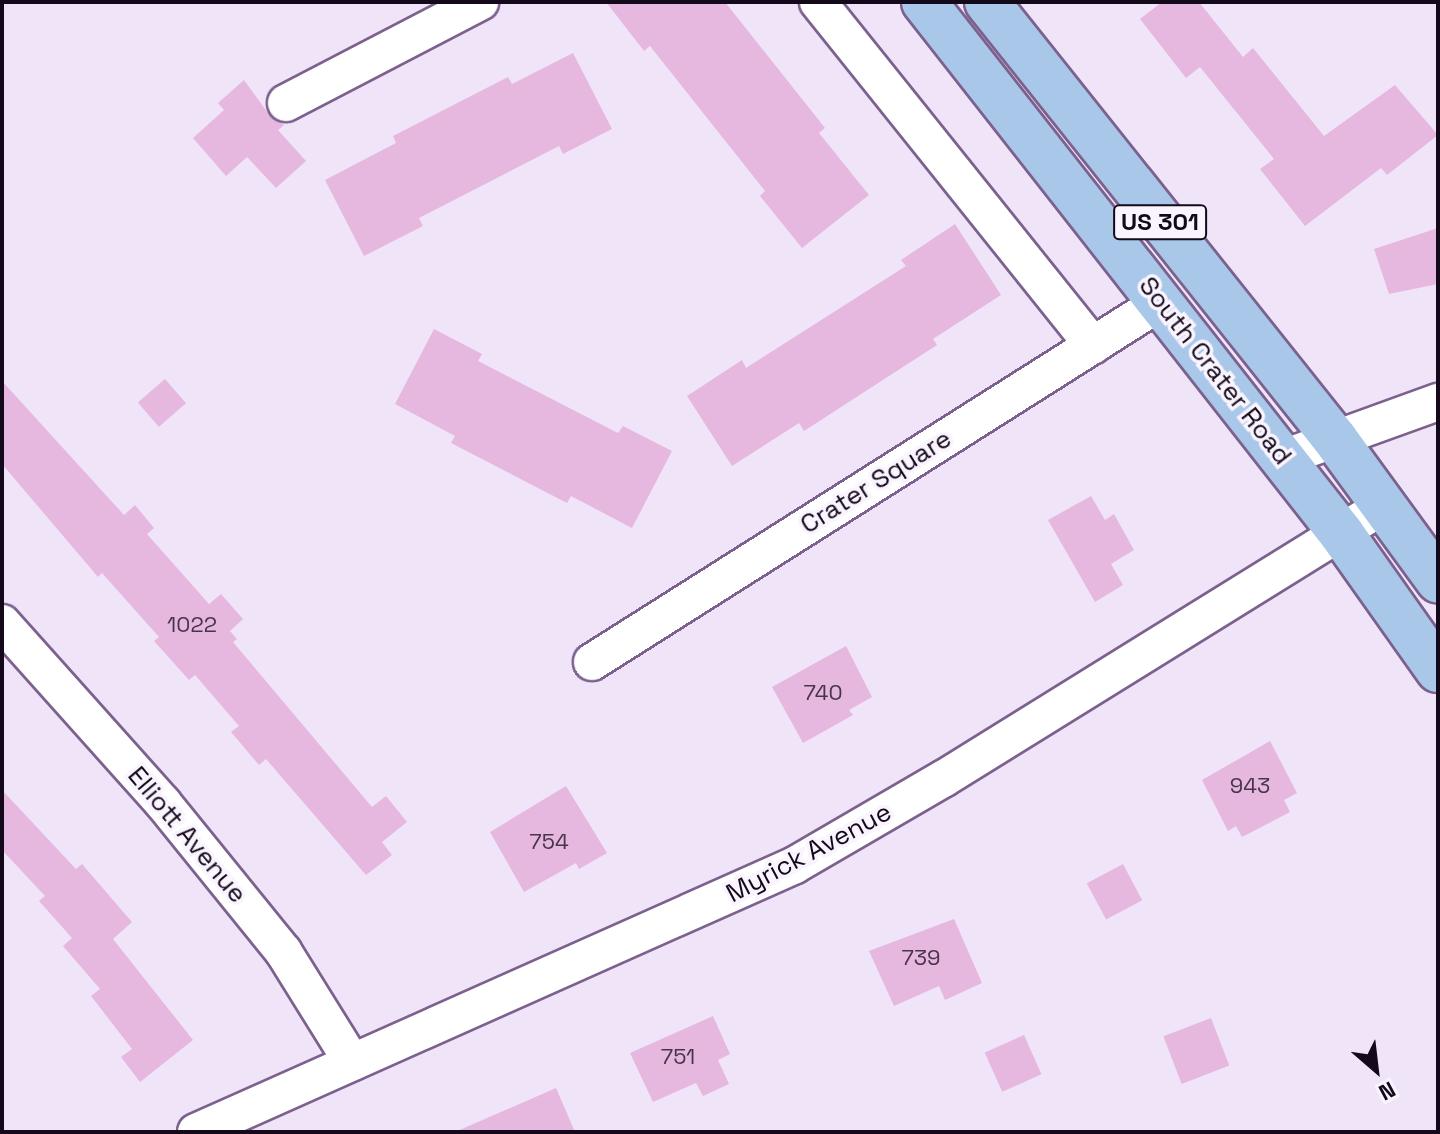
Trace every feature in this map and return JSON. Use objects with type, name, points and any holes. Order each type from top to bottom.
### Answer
[{"type":"main road","name":"South Crater Road","points":[[924,2],[1341,533],[1438,670]]},
{"type":"main road","name":"South Crater Road","points":[[987,2],[1335,439],[1438,580]]},
{"type":"street","points":[[286,103],[480,2]]},
{"type":"street","points":[[818,2],[1093,345]]},
{"type":"street","name":"Crater Square","points":[[592,662],[1161,302]]},
{"type":"street","points":[[1283,458],[1438,402]]},
{"type":"street","name":"Myrick Avenue","points":[[196,1132],[528,988],[795,865],[1385,505]]},
{"type":"street","name":"Elliott Avenue","points":[[2,623],[163,803],[283,951],[352,1062]]},
{"type":"building","points":[[606,2],[725,2],[825,128],[819,133],[869,195],[802,248],[760,196],[765,191],[650,46],[644,51]]},
{"type":"building","points":[[1162,2],[1199,2],[1243,57],[1253,48],[1324,136],[1395,85],[1438,135],[1387,175],[1381,168],[1305,226],[1260,169],[1274,159],[1200,67],[1186,78],[1140,19]]},
{"type":"building","points":[[573,53],[612,129],[563,154],[559,146],[419,218],[423,226],[364,256],[325,180],[396,143],[393,136],[508,77],[512,84]]},
{"type":"building","points":[[244,80],[268,113],[284,125],[278,130],[306,161],[276,188],[247,157],[226,176],[193,138],[224,110],[218,103]]},
{"type":"building","points":[[955,224],[1001,295],[933,339],[937,345],[804,431],[799,423],[732,466],[687,396],[742,360],[746,368],[906,266],[901,260]]},
{"type":"building","points":[[1438,228],[1438,284],[1389,294],[1374,249]]},
{"type":"building","points":[[434,329],[482,354],[478,361],[618,433],[623,426],[672,451],[632,528],[571,496],[567,503],[451,443],[455,436],[395,404]]},
{"type":"building","points":[[165,379],[186,403],[159,427],[138,403]]},
{"type":"building","points":[[2,381],[124,515],[135,505],[154,528],[147,534],[209,604],[221,594],[243,619],[230,631],[237,639],[233,642],[372,807],[386,796],[407,822],[382,842],[392,855],[366,875],[266,759],[259,765],[231,732],[239,726],[195,675],[189,680],[154,641],[159,637],[102,573],[98,577],[2,464]]},
{"type":"building","points":[[1091,496],[1105,520],[1114,514],[1134,550],[1111,564],[1123,585],[1095,602],[1048,520]]},
{"type":"building","points":[[846,646],[872,697],[849,710],[853,715],[803,743],[772,687]]},
{"type":"building","points":[[1270,741],[1297,793],[1284,800],[1290,812],[1242,837],[1236,826],[1228,831],[1202,780]]},
{"type":"building","points":[[566,786],[607,853],[579,869],[576,863],[524,892],[490,832]]},
{"type":"building","points":[[2,790],[76,869],[82,864],[132,922],[113,939],[193,1040],[140,1082],[121,1057],[132,1049],[91,996],[100,989],[63,946],[72,938],[39,901],[45,896],[2,850]]},
{"type":"building","points":[[1123,864],[1142,900],[1106,919],[1087,883]]},
{"type":"building","points":[[954,919],[982,983],[945,1000],[939,986],[894,1006],[869,951]]},
{"type":"building","points":[[713,1016],[730,1054],[718,1060],[729,1084],[703,1096],[696,1083],[653,1102],[630,1053]]},
{"type":"building","points":[[1211,1018],[1229,1066],[1182,1084],[1163,1036]]},
{"type":"building","points":[[1024,1035],[1041,1074],[1002,1092],[985,1052]]},
{"type":"building","points":[[556,1088],[575,1132],[455,1132]]}]
